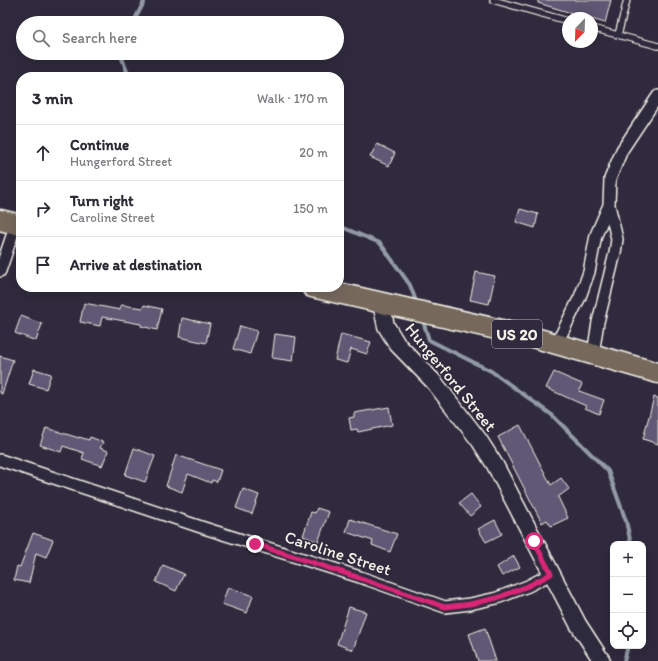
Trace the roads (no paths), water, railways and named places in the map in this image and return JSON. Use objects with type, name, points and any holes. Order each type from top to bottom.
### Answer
[{"type":"highway","name":"US 20","points":[[335,292],[557,343],[658,372]]},
{"type":"street","points":[[593,354],[598,322],[617,239],[609,205],[610,179],[622,150],[658,96]]},
{"type":"street","points":[[557,343],[580,297],[588,272],[596,235],[609,205]]},
{"type":"street","points":[[0,271],[12,223]]},
{"type":"street","name":"Hungerford Street","points":[[389,304],[386,326],[397,344],[439,388],[479,440],[495,465],[578,624],[602,661]]},
{"type":"street","name":"Caroline Street","points":[[0,460],[445,607],[470,604],[497,598],[528,586],[551,574]]},
{"type":"lane","points":[[492,0],[562,19]]},
{"type":"lane","points":[[618,35],[627,0]]},
{"type":"lane","points":[[598,30],[658,46]]},
{"type":"waterway","points":[[137,16],[145,0]]},
{"type":"waterway","points":[[123,60],[127,72]]},
{"type":"waterway","points":[[344,228],[380,243],[410,285],[417,304]]},
{"type":"waterway","points":[[422,318],[429,340],[491,371],[552,415],[608,471],[626,521],[630,541]]},
{"type":"waterway","points":[[624,661],[627,649]]}]
